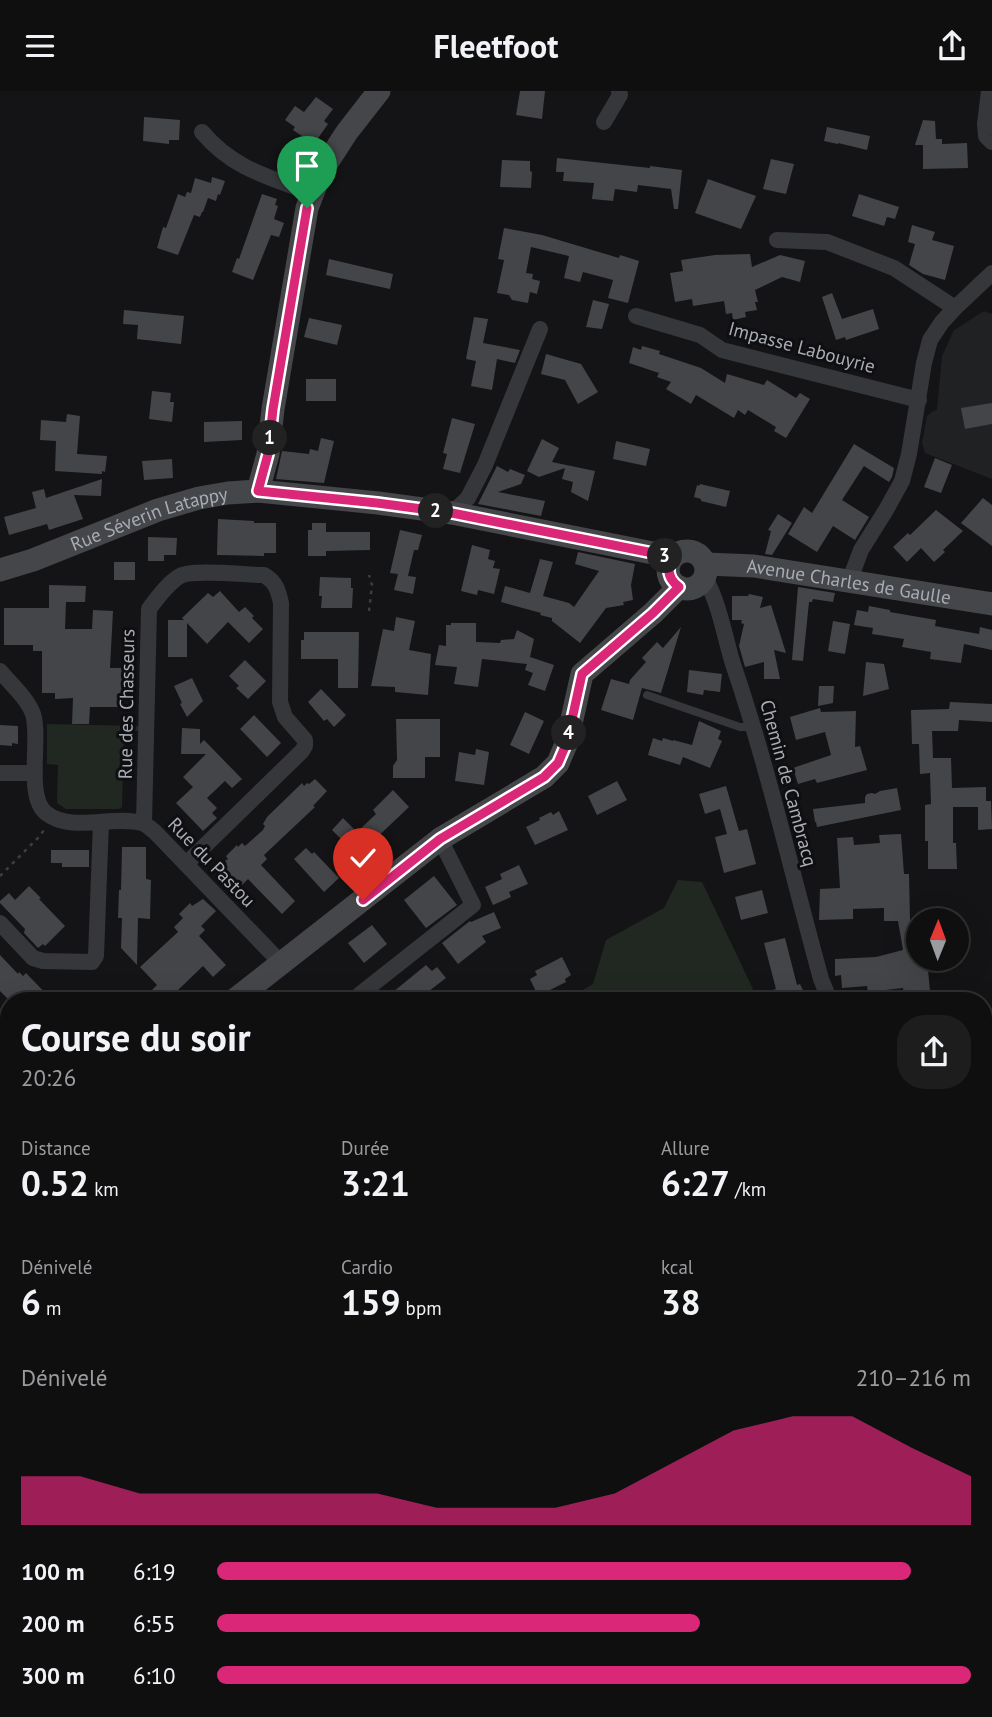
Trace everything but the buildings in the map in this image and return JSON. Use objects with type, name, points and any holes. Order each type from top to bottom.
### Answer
[{"type":"street","points":[[258,491],[268,454],[277,382],[307,208],[321,172],[340,141],[379,91]]},
{"type":"street","points":[[604,122],[620,95],[619,91]]},
{"type":"street","points":[[989,91],[985,124],[986,136],[992,142]]},
{"type":"street","points":[[202,132],[229,157],[248,169],[312,193]]},
{"type":"street","points":[[777,240],[827,242],[894,268],[954,308]]},
{"type":"street","points":[[849,582],[861,550],[902,481],[930,340],[954,308],[985,290],[992,273]]},
{"type":"street","name":"Impasse Labouyrie","points":[[636,316],[700,335],[722,350],[919,400]]},
{"type":"street","points":[[452,513],[468,498],[485,465],[540,329]]},
{"type":"street","name":"Rue Séverin Latappy","points":[[0,570],[33,560],[168,507],[199,498],[258,491],[452,513],[673,557]]},
{"type":"street","points":[[679,552],[695,552],[702,557],[705,571],[700,584],[686,589],[673,582],[669,563],[679,552]]},
{"type":"street","name":"Avenue Charles de Gaulle","points":[[705,571],[754,566],[992,604]]},
{"type":"street","name":"Chemin de Cambracq","points":[[705,571],[754,727],[826,992]]},
{"type":"street","name":"Rue des Chasseurs","points":[[144,823],[149,609],[160,594],[179,577],[191,573],[264,575],[272,580],[281,603],[280,702],[285,717],[305,740],[305,746],[186,864]]},
{"type":"street","points":[[245,992],[440,839],[544,777],[558,763],[567,742],[582,674],[679,587]]},
{"type":"street","points":[[0,671],[26,701],[33,714],[37,797],[43,811],[53,818]]},
{"type":"street","points":[[0,773],[35,773]]},
{"type":"street","name":"Rue du Pastou","points":[[53,818],[75,822],[144,823],[282,964]]},
{"type":"street","points":[[0,923],[33,958],[43,961],[92,962],[96,956],[101,822]]},
{"type":"street","points":[[363,992],[473,905],[440,839]]},
{"type":"lane","points":[[647,695],[740,727],[754,727]]},
{"type":"path","points":[[369,575],[372,585],[369,611]]},
{"type":"path","points":[[0,876],[39,837],[53,818]]},
{"type":"shaded area","points":[[984,311],[992,314],[992,479],[925,453],[922,443],[927,416],[937,410],[942,356],[954,330]]},
{"type":"shaded area","points":[[47,724],[140,726],[140,731],[124,731],[122,807],[66,809],[57,803],[58,765],[47,764]]},
{"type":"shaded area","points":[[678,880],[702,882],[753,989],[749,992],[579,992],[593,984],[606,940],[664,908]]},
{"type":"route","points":[[307,208],[273,409],[268,454],[258,491],[452,513],[673,557],[668,570],[673,582],[679,587],[582,674],[567,742],[558,763],[544,777],[440,839],[363,900]]}]
